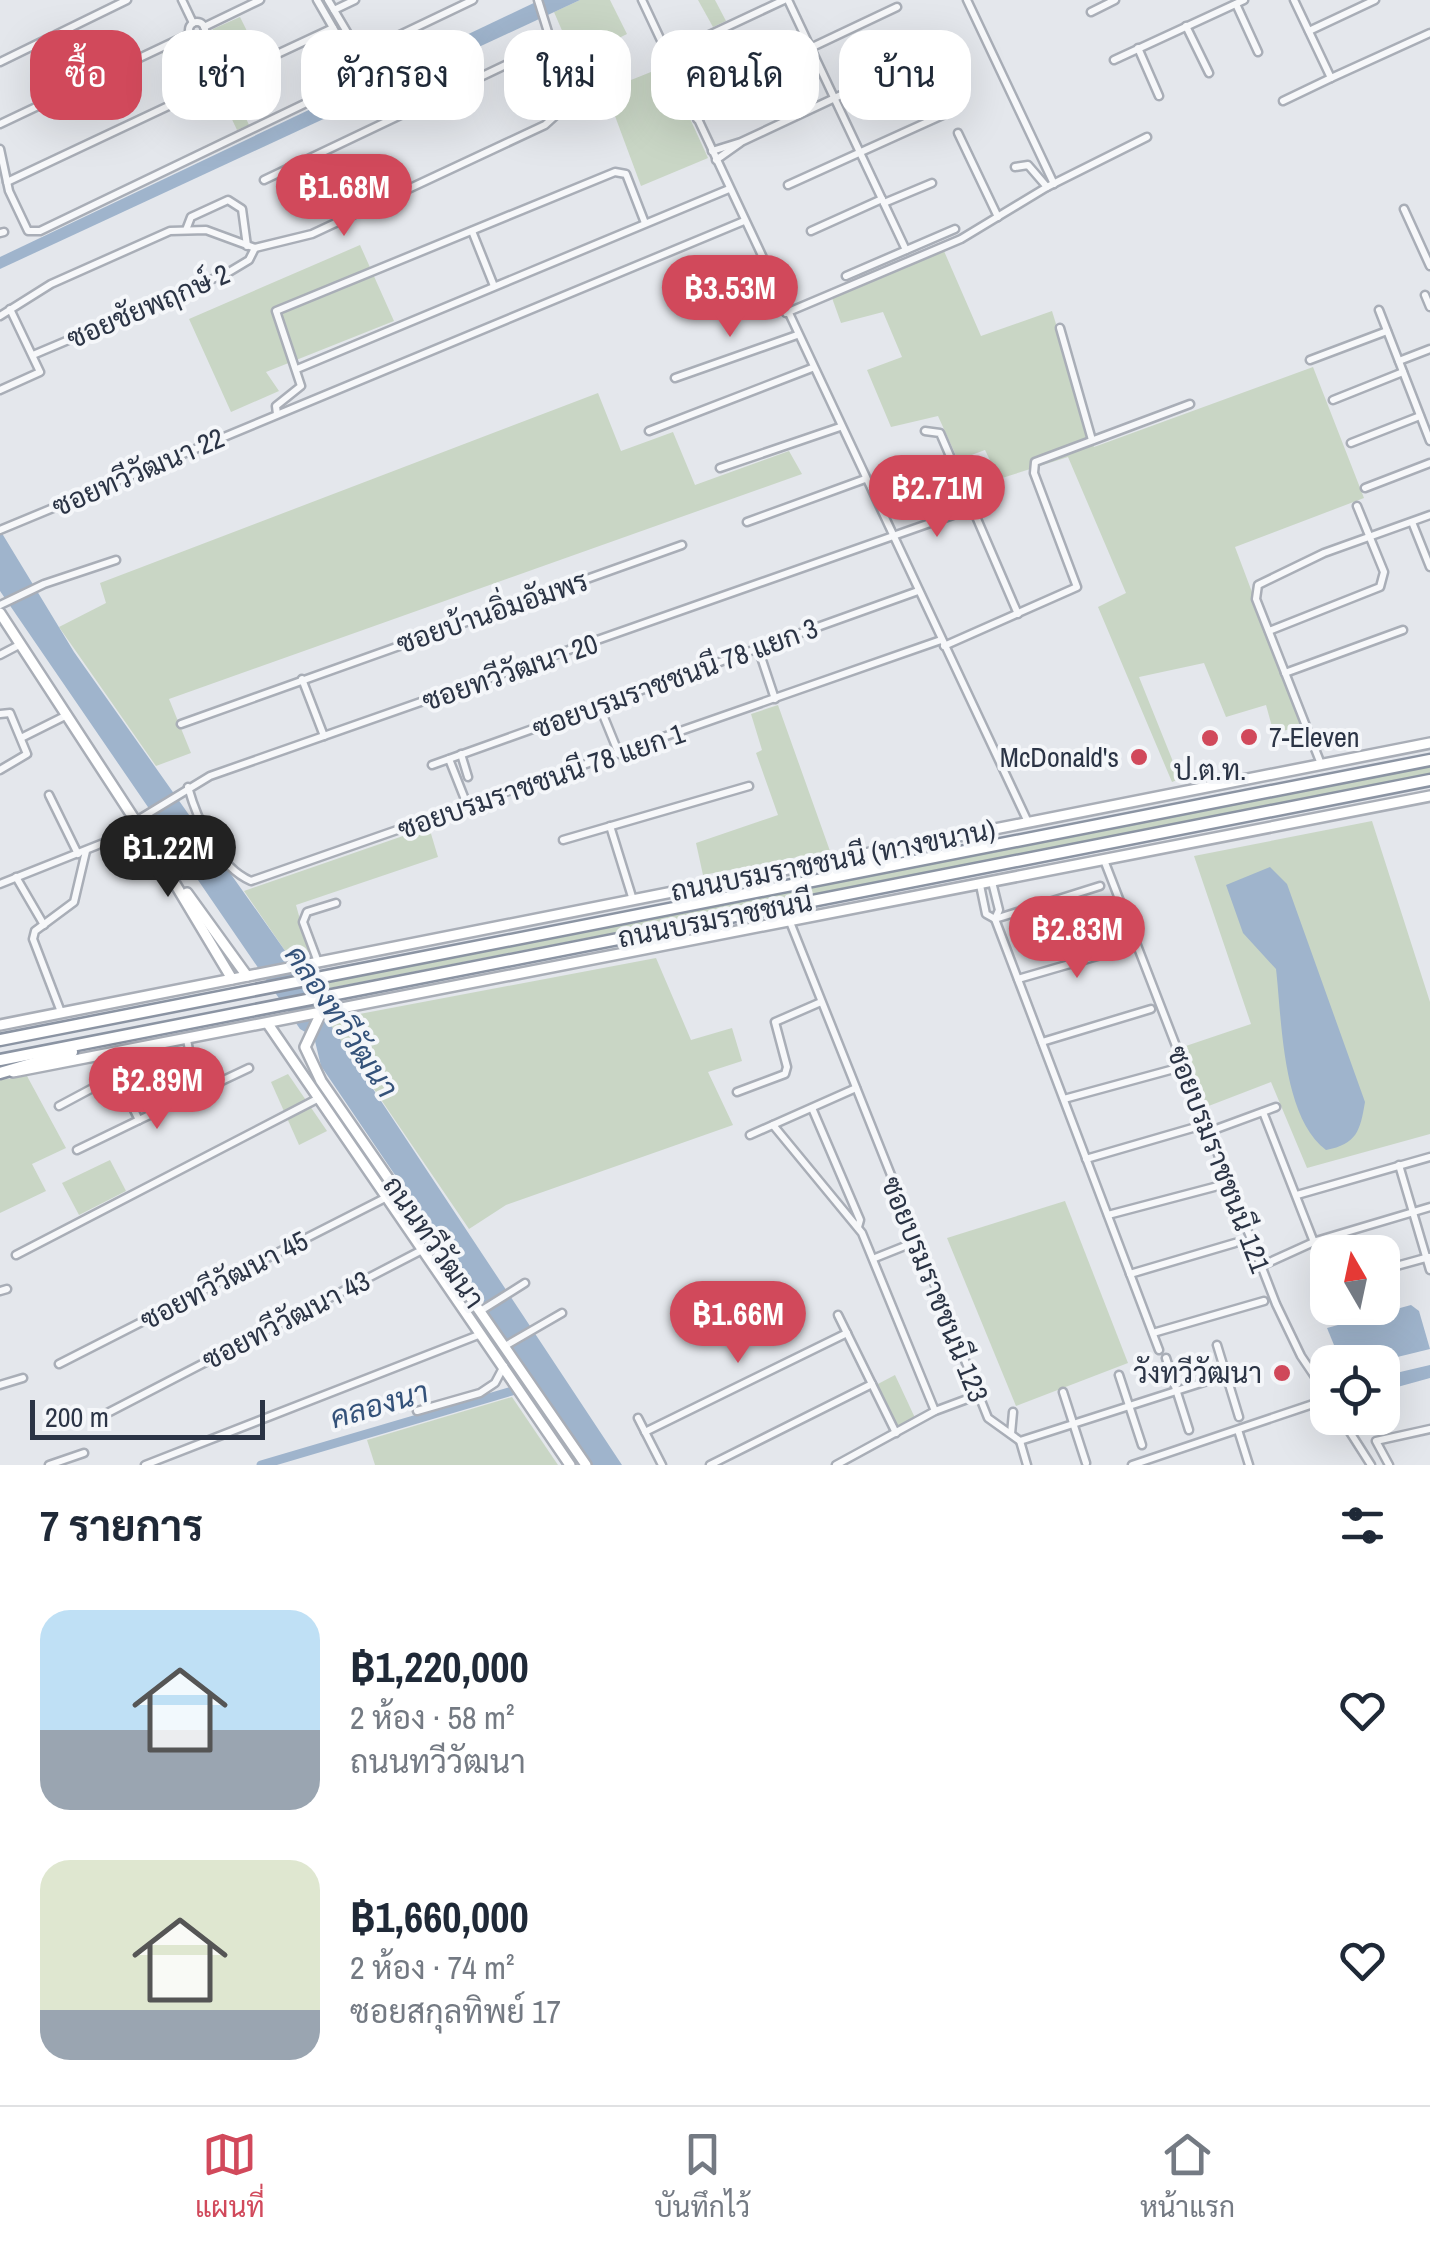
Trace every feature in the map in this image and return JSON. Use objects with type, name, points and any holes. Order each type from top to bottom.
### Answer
[{"type":"highway","name":"ถนนบรมราชชนนี","points":[[0,1040],[1430,760]]},
{"type":"highway","name":"ถนนบรมราชชนนี","points":[[0,1060],[1430,780]]},
{"type":"highway","points":[[773,890],[956,836]]},
{"type":"highway","points":[[0,1073],[135,1034]]},
{"type":"main road","points":[[0,614],[159,856],[247,976]]},
{"type":"main road","name":"ถนนบรมราชชนนี (ทางขนาน)","points":[[0,1025],[1430,743]]},
{"type":"main road","name":"ถนนบรมราชชนนี (ทางขนาน)","points":[[0,1073],[295,1020],[1430,796]]},
{"type":"main road","points":[[159,856],[232,979]]},
{"type":"main road","points":[[282,1045],[289,1041],[306,1047],[320,1015]]},
{"type":"main road","name":"ถนนทวีวัฒนา","points":[[268,1024],[570,1465]]},
{"type":"main road","name":"ถนนทวีวัฒนา","points":[[306,1047],[322,1081],[485,1308],[586,1465]]},
{"type":"street","points":[[0,62],[128,0]]},
{"type":"street","points":[[182,0],[193,23],[191,30]]},
{"type":"street","points":[[193,23],[204,27],[260,0]]},
{"type":"street","points":[[0,150],[7,182],[28,231],[58,223],[354,80],[354,66],[317,0]]},
{"type":"street","points":[[328,0],[357,52],[363,54],[473,0]]},
{"type":"street","points":[[334,10],[356,0]]},
{"type":"street","points":[[538,0],[550,30]]},
{"type":"street","points":[[642,0],[656,30]]},
{"type":"street","points":[[720,30],[786,0],[802,30]]},
{"type":"street","points":[[967,0],[1051,186]]},
{"type":"street","points":[[1091,12],[1115,0]]},
{"type":"street","points":[[1294,0],[1331,78]]},
{"type":"street","points":[[1309,31],[1375,0]]},
{"type":"street","points":[[1114,60],[1240,2],[1258,52]]},
{"type":"street","points":[[819,44],[897,7]]},
{"type":"street","points":[[1186,26],[1209,74]]},
{"type":"street","points":[[281,52],[333,28]]},
{"type":"street","points":[[1283,101],[1430,34]]},
{"type":"street","points":[[0,124],[162,47]]},
{"type":"street","points":[[1138,48],[1159,96]]},
{"type":"street","points":[[819,65],[906,250]]},
{"type":"street","points":[[264,180],[504,66]]},
{"type":"street","points":[[712,151],[741,142],[839,96]]},
{"type":"street","points":[[7,182],[162,109]]},
{"type":"street","points":[[0,316],[50,284],[159,235],[206,230],[251,247],[287,242],[550,120]]},
{"type":"street","points":[[698,120],[1028,822]]},
{"type":"street","points":[[788,186],[932,120]]},
{"type":"street","points":[[958,133],[998,217]]},
{"type":"street","points":[[786,314],[962,239],[1051,186],[1148,137]]},
{"type":"street","points":[[716,160],[741,142]]},
{"type":"street","points":[[320,154],[350,216]]},
{"type":"street","points":[[1014,167],[1028,165],[1051,186]]},
{"type":"street","points":[[277,414],[276,406],[300,390],[297,369],[276,311],[616,172],[626,174],[646,224]]},
{"type":"street","points":[[811,231],[932,183]]},
{"type":"street","points":[[297,369],[729,188]]},
{"type":"street","points":[[186,230],[190,217],[228,200],[242,209],[251,247]]},
{"type":"street","points":[[1404,210],[1430,266]]},
{"type":"street","name":"ซอยทวีวัฒนา 22","points":[[4,528],[744,221]]},
{"type":"street","points":[[846,276],[955,229]]},
{"type":"street","points":[[472,231],[494,286]]},
{"type":"street","name":"ซอยชัยพฤกษ์ 2","points":[[33,355],[230,272],[249,260],[251,247]]},
{"type":"street","points":[[1425,295],[1430,306]]},
{"type":"street","points":[[0,390],[40,372],[10,309]]},
{"type":"street","points":[[1379,310],[1430,441]]},
{"type":"street","points":[[1060,328],[1092,440],[1190,404]]},
{"type":"street","points":[[1310,360],[1386,331]]},
{"type":"street","points":[[675,378],[796,335]]},
{"type":"street","points":[[1398,362],[1430,349]]},
{"type":"street","points":[[649,431],[812,368]]},
{"type":"street","points":[[1334,400],[1403,372]]},
{"type":"street","points":[[1351,443],[1420,416]]},
{"type":"street","points":[[720,468],[840,427]]},
{"type":"street","points":[[925,431],[940,433],[1018,614]]},
{"type":"street","name":"ซอยบรมราชชนนี 78 แยก 1","points":[[185,789],[207,833],[234,870],[250,882],[1018,614],[1076,590],[1078,583],[1034,474],[1035,462],[1092,440]]},
{"type":"street","points":[[1365,488],[1430,463]]},
{"type":"street","points":[[747,522],[865,479]]},
{"type":"street","points":[[1269,632],[1380,587],[1384,572],[1357,506]]},
{"type":"street","name":"ซอยทวีวัฒนา 20","points":[[0,884],[138,825],[150,812],[185,789],[324,736],[970,509]]},
{"type":"street","points":[[1321,764],[1256,599],[1258,585],[1430,516]]},
{"type":"street","points":[[1412,522],[1430,567]]},
{"type":"street","name":"ซอยบ้านอิ่มอัมพร","points":[[181,724],[682,545]]},
{"type":"street","points":[[3,603],[44,584],[116,560]]},
{"type":"street","name":"ซอยบรมราชชนนี 78 แยก 3","points":[[432,765],[918,591]]},
{"type":"street","points":[[1285,673],[1403,630]]},
{"type":"street","points":[[0,655],[19,645]]},
{"type":"street","points":[[758,648],[775,699]]},
{"type":"street","points":[[302,679],[324,736]]},
{"type":"street","points":[[599,705],[619,754]]},
{"type":"street","points":[[0,714],[10,712],[27,754],[0,770]]},
{"type":"street","points":[[23,737],[65,716]]},
{"type":"street","points":[[461,754],[468,777]]},
{"type":"street","points":[[449,759],[468,807]]},
{"type":"street","points":[[563,840],[750,786]]},
{"type":"street","points":[[49,795],[82,852],[74,902],[35,931],[34,939],[61,1012]]},
{"type":"street","points":[[610,826],[633,900]]},
{"type":"street","name":"ซอยบรมราชชนนี 121","points":[[1104,860],[1261,1266],[1310,1370]]},
{"type":"street","points":[[16,878],[44,926]]},
{"type":"street","points":[[992,882],[999,910],[996,919],[1159,1350]]},
{"type":"street","points":[[980,885],[986,914],[996,919],[1100,886]]},
{"type":"street","points":[[318,962],[304,922],[307,912],[336,903]]},
{"type":"street","name":"ซอยบรมราชชนนี 123","points":[[790,922],[988,1418],[1020,1441]]},
{"type":"street","points":[[1018,979],[1125,948]]},
{"type":"street","points":[[737,1092],[785,1074],[787,1068],[774,1022],[822,1002]]},
{"type":"street","points":[[1042,1042],[1151,1009]]},
{"type":"street","points":[[187,1040],[198,1094]]},
{"type":"street","points":[[108,1056],[139,1120]]},
{"type":"street","points":[[77,1150],[249,1068]]},
{"type":"street","points":[[1064,1099],[1174,1069]]},
{"type":"street","points":[[59,1106],[117,1075]]},
{"type":"street","points":[[750,1136],[856,1088]]},
{"type":"street","points":[[16,1254],[318,1098]]},
{"type":"street","points":[[1208,1132],[1276,1107]]},
{"type":"street","points":[[812,1108],[860,1220],[858,1228]]},
{"type":"street","points":[[1264,1112],[1313,1235]]},
{"type":"street","points":[[774,1125],[858,1228],[875,1258],[935,1412]]},
{"type":"street","points":[[1086,1159],[1196,1127]]},
{"type":"street","points":[[1296,1194],[1430,1156]]},
{"type":"street","points":[[1400,1165],[1430,1270]]},
{"type":"street","points":[[1108,1215],[1218,1186]]},
{"type":"street","name":"ซอยทวีวัฒนา 45","points":[[59,1364],[388,1196]]},
{"type":"street","points":[[1336,1235],[1430,1207]]},
{"type":"street","points":[[875,1258],[916,1242]]},
{"type":"street","points":[[1130,1274],[1236,1242]]},
{"type":"street","points":[[1261,1266],[1310,1244]]},
{"type":"street","name":"ซอยทวีวัฒนา 43","points":[[94,1420],[425,1248]]},
{"type":"street","points":[[1400,1265],[1428,1257]]},
{"type":"street","points":[[485,1308],[525,1283]]},
{"type":"street","points":[[1153,1333],[1264,1301]]},
{"type":"street","points":[[509,1344],[562,1313]]},
{"type":"street","points":[[838,1316],[896,1433]]},
{"type":"street","points":[[145,1465],[482,1333]]},
{"type":"street","points":[[645,1432],[847,1333]]},
{"type":"street","points":[[1217,1345],[1239,1417]]},
{"type":"street","points":[[1166,1358],[1188,1430]]},
{"type":"street","points":[[417,1412],[480,1393],[495,1384],[504,1366]]},
{"type":"street","points":[[1119,1375],[1142,1445]]},
{"type":"street","points":[[1027,1465],[1020,1441],[1226,1375]]},
{"type":"street","points":[[0,1386],[23,1378]]},
{"type":"street","points":[[710,1465],[872,1384]]},
{"type":"street","points":[[1063,1392],[1086,1463]]},
{"type":"street","points":[[836,1465],[935,1412],[978,1395]]},
{"type":"street","points":[[1132,1465],[1310,1404]]},
{"type":"street","points":[[1011,1435],[1013,1412]]},
{"type":"street","points":[[638,1418],[662,1465]]},
{"type":"street","points":[[1388,1465],[1376,1441],[1430,1429]]},
{"type":"street","points":[[1238,1430],[1249,1465]]},
{"type":"street","points":[[1352,1435],[1371,1465]]},
{"type":"street","points":[[50,1465],[84,1453]]},
{"type":"green space","points":[[580,0],[610,0],[625,30],[562,30],[554,12]]},
{"type":"green space","points":[[698,0],[715,0],[726,21],[713,27]]},
{"type":"green space","points":[[240,17],[246,30],[212,30]]},
{"type":"green space","points":[[651,72],[651,120],[691,120],[708,158],[641,186],[616,120],[631,120],[631,80]]},
{"type":"green space","points":[[232,120],[247,120],[249,125],[237,130]]},
{"type":"green space","points":[[360,245],[394,321],[266,372],[279,391],[231,412],[189,319]]},
{"type":"green space","points":[[944,251],[981,336],[1052,311],[1094,447],[1313,367],[1364,498],[1235,547],[1302,725],[1274,734],[1266,705],[1226,717],[1204,663],[1139,677],[1180,779],[1172,782],[1098,607],[1126,593],[1068,457],[999,479],[985,450],[958,460],[938,416],[891,427],[867,370],[902,357],[883,312],[841,323],[832,298]]},
{"type":"green space","points":[[598,393],[621,451],[673,432],[695,485],[789,451],[802,474],[169,699],[191,753],[156,766],[59,627],[106,603],[100,583]]},
{"type":"green space","points":[[778,705],[830,851],[703,875],[696,843],[778,815],[756,753],[762,750],[751,714]]},
{"type":"green space","points":[[1430,764],[1430,774],[319,990],[314,984]]},
{"type":"green space","points":[[1372,821],[1430,1002],[1430,1134],[1307,1168],[1271,1082],[1193,1112],[1168,1052],[1251,1024],[1194,856]]},
{"type":"green space","points":[[429,827],[438,857],[296,905],[309,952],[288,955],[244,891]]},
{"type":"green space","points":[[656,958],[691,1040],[732,1028],[742,1061],[708,1072],[733,1125],[506,1205],[469,1229],[331,1026],[333,1019]]},
{"type":"green space","points":[[288,1074],[327,1131],[299,1145],[271,1082]]},
{"type":"green space","points":[[27,1076],[66,1148],[32,1164],[46,1191],[0,1213],[0,1080]]},
{"type":"green space","points":[[110,1160],[126,1191],[79,1215],[62,1183]]},
{"type":"green space","points":[[1065,1201],[1128,1363],[1016,1406],[947,1238]]},
{"type":"green space","points":[[895,1375],[916,1420],[898,1429],[876,1385]]},
{"type":"green space","points":[[512,1397],[558,1465],[375,1465],[367,1440]]},
{"type":"water","points":[[540,0],[580,0],[515,30],[504,30],[504,35],[484,45],[484,30],[477,30]]},
{"type":"water","points":[[301,114],[301,120],[321,120],[0,269],[0,257]]},
{"type":"water","points":[[0,530],[74,652],[288,955],[324,997],[332,1027],[622,1465],[592,1465],[321,1066],[314,1037],[300,1029],[0,591]]},
{"type":"water","points":[[1270,867],[1287,884],[1365,1102],[1351,1140],[1326,1150],[1311,1135],[1292,1092],[1276,969],[1243,933],[1226,885]]},
{"type":"water","points":[[1411,1305],[1419,1311],[1430,1349],[1400,1356],[1400,1345],[1334,1345],[1327,1328],[1400,1325],[1400,1308]]},
{"type":"water","points":[[1430,1365],[1430,1378],[1400,1386],[1400,1372]]},
{"type":"waterway","name":"คลองนา","points":[[261,1465],[512,1391]]},
{"type":"place","name":"7-Eleven","points":[[1249,737]]},
{"type":"place","name":"ป.ต.ท.","points":[[1210,738]]},
{"type":"place","name":"McDonald's","points":[[1139,757]]},
{"type":"place","name":"วังทวีวัฒนา","points":[[1282,1373]]},
{"type":"water label","name":"คลองทวีวัฒนา","points":[[342,1021]]}]
